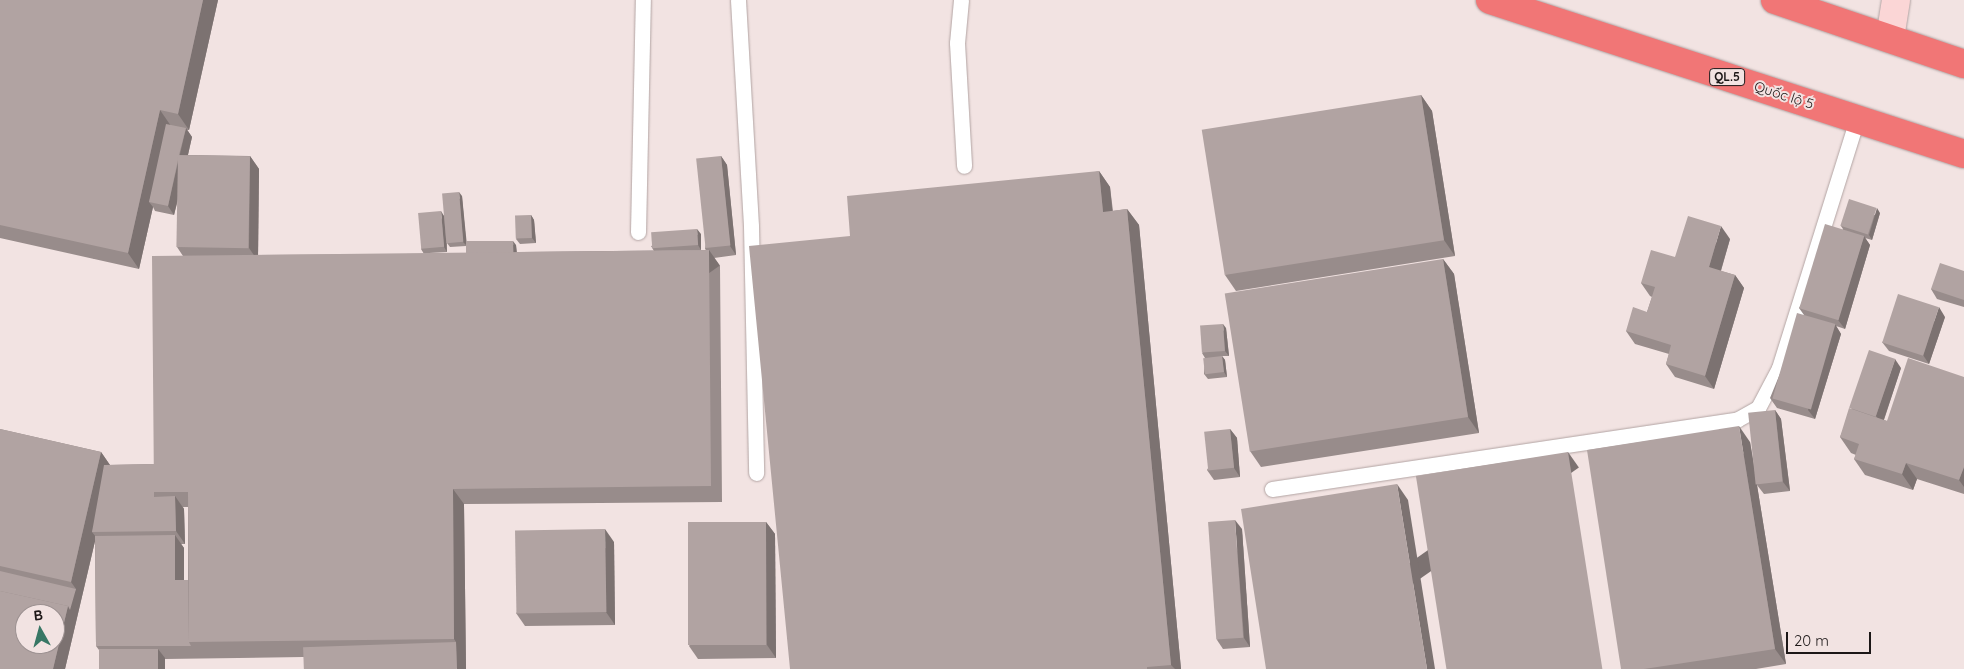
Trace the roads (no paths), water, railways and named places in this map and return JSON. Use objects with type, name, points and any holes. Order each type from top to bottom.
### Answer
[{"type":"highway","name":"Quốc lộ 5","points":[[1490,0],[1964,154]]},
{"type":"highway","points":[[1775,0],[1964,64]]},
{"type":"street","points":[[1890,38],[1896,0]]},
{"type":"lane","points":[[638,232],[643,0]]},
{"type":"lane","points":[[738,0],[751,226],[756,473]]},
{"type":"lane","points":[[961,0],[957,43],[964,166]]},
{"type":"lane","points":[[1272,489],[1738,419],[1758,408],[1779,368],[1857,119]]}]
